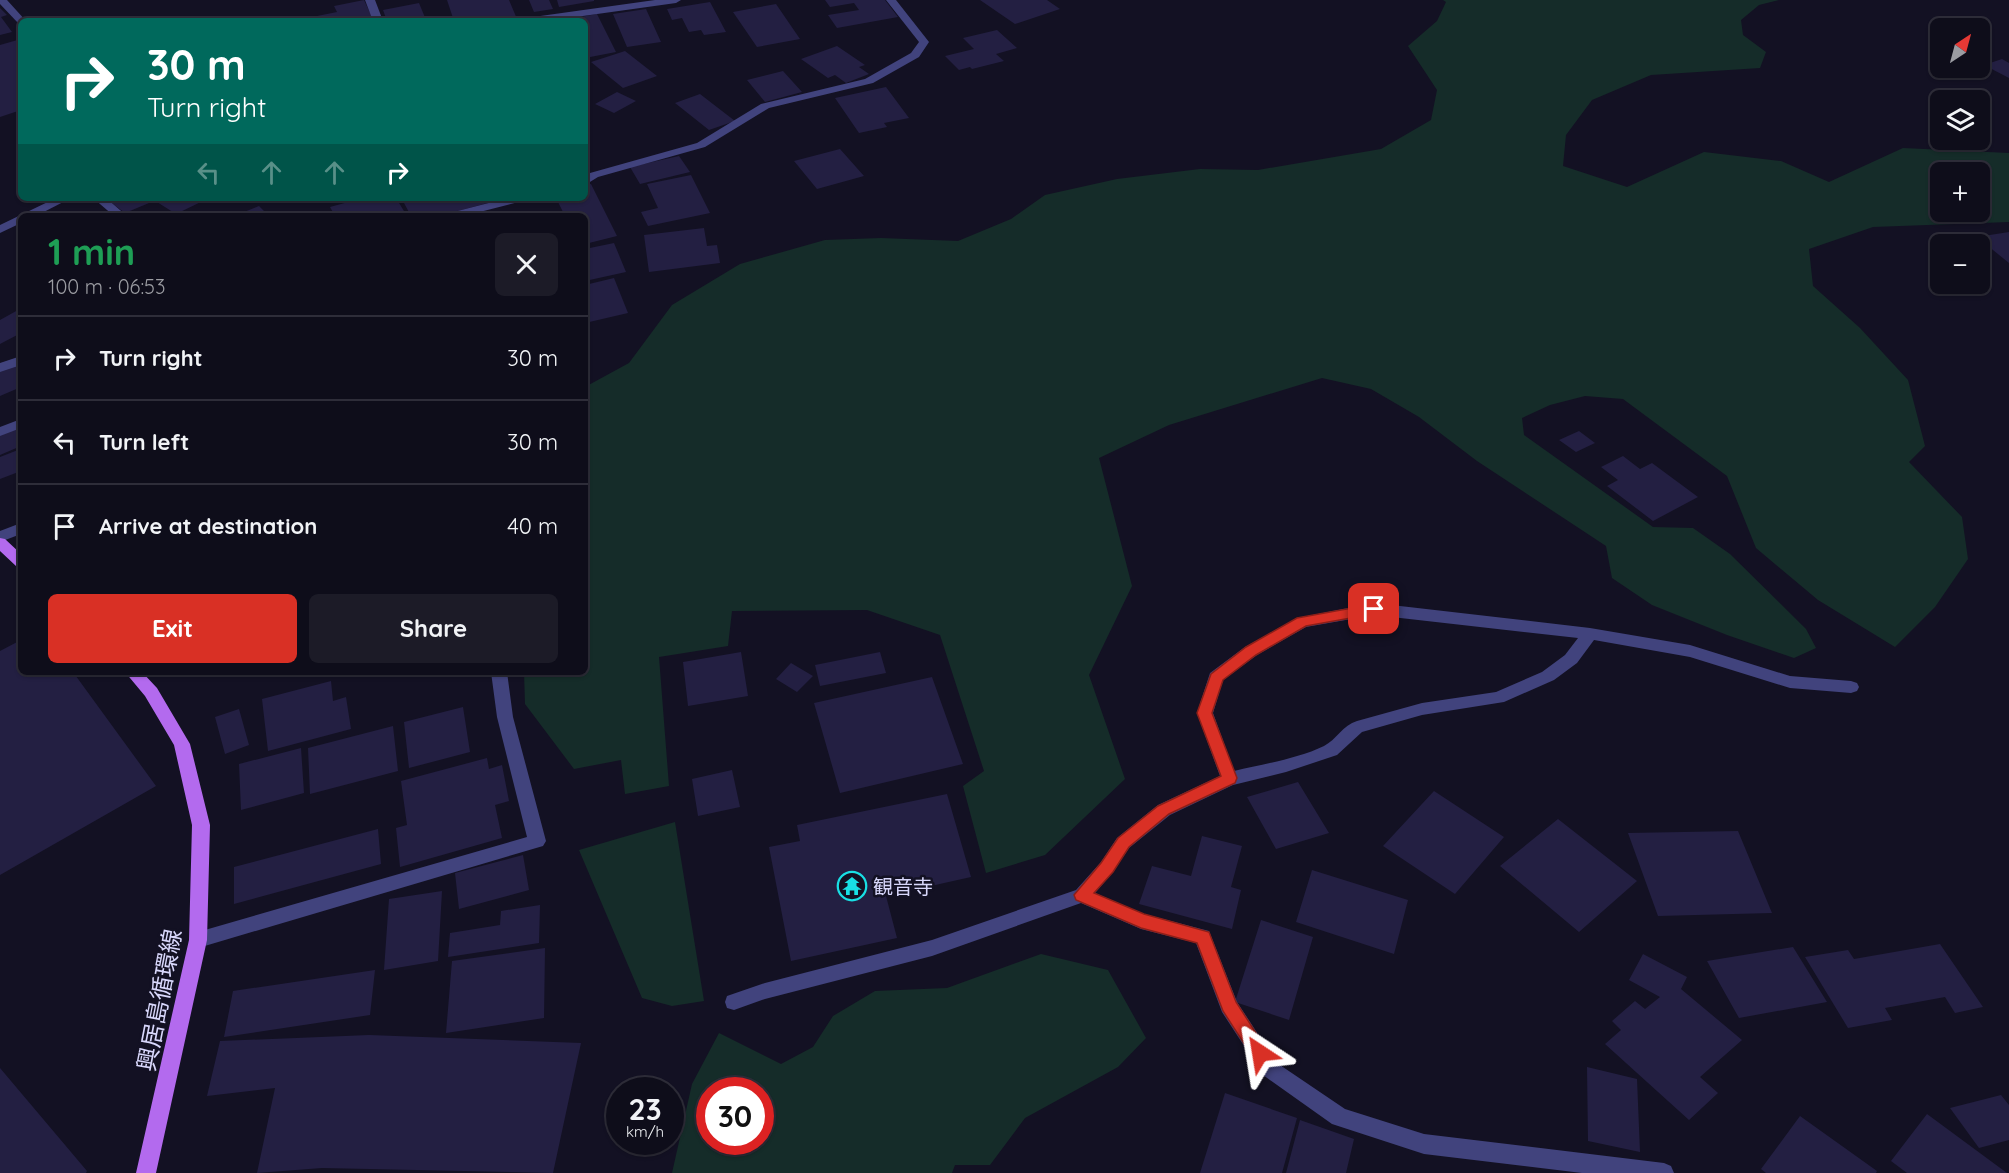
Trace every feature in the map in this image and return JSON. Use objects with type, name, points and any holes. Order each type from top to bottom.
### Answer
[{"type":"main road","points":[[0,543],[18,559]]},
{"type":"main road","name":"興居島循環線","points":[[136,675],[151,692],[182,744],[201,825],[198,940],[146,1173]]},
{"type":"street","points":[[2,0],[18,18]]},
{"type":"street","points":[[370,0],[377,18]]},
{"type":"street","points":[[547,18],[676,0]]},
{"type":"street","points":[[588,180],[594,175],[700,145],[765,106],[869,81],[880,71],[921,52],[924,42],[891,0]]},
{"type":"street","points":[[33,213],[59,201]]},
{"type":"street","points":[[103,201],[117,213]]},
{"type":"street","points":[[462,213],[510,201]]},
{"type":"street","points":[[0,229],[18,220]]},
{"type":"street","points":[[0,368],[18,361]]},
{"type":"street","points":[[0,432],[18,424]]},
{"type":"street","points":[[0,537],[18,529]]},
{"type":"street","points":[[1229,778],[1205,713],[1216,677],[1251,651],[1302,622],[1374,609],[1590,634],[1690,651],[1790,682],[1851,687]]},
{"type":"street","points":[[734,1002],[765,991],[932,948],[1082,895],[1107,867],[1123,843],[1164,810],[1229,778],[1286,765],[1331,750],[1357,727],[1422,709],[1498,698],[1548,676],[1571,658],[1590,634]]},
{"type":"street","points":[[198,940],[537,841],[505,717],[499,675]]},
{"type":"street","points":[[1082,895],[1141,921],[1203,937],[1229,1006],[1270,1069],[1339,1117],[1424,1144],[1664,1173]]},
{"type":"green space","points":[[1443,0],[1779,0],[1759,5],[1741,20],[1743,35],[1766,52],[1760,68],[1651,75],[1592,100],[1566,135],[1563,166],[1627,187],[1704,152],[1781,161],[1829,182],[1903,148],[2009,153],[2009,222],[1873,227],[1809,249],[1813,286],[1860,328],[1908,380],[1925,446],[1909,462],[1962,517],[1968,559],[1935,607],[1895,647],[1818,600],[1756,548],[1727,476],[1623,399],[1585,396],[1550,405],[1522,418],[1524,435],[1653,527],[1693,528],[1730,554],[1806,629],[1816,648],[1794,658],[1727,635],[1652,605],[1612,578],[1606,546],[1477,461],[1419,417],[1371,389],[1322,378],[1169,425],[1099,458],[1132,586],[1089,675],[1125,779],[1045,855],[986,873],[963,786],[984,771],[940,635],[867,610],[732,611],[728,646],[659,657],[669,786],[625,794],[621,760],[574,769],[525,704],[524,675],[588,675],[588,385],[629,363],[672,305],[740,264],[825,240],[881,238],[958,241],[1011,219],[1045,195],[1117,179],[1200,169],[1258,170],[1381,149],[1431,120],[1437,90],[1408,46],[1437,21],[1446,2]]},
{"type":"green space","points":[[675,822],[704,1001],[672,1006],[642,998],[579,850]]},
{"type":"green space","points":[[1041,954],[1108,970],[1146,1038],[1118,1067],[1025,1118],[990,1165],[955,1165],[952,1173],[672,1173],[676,1155],[684,1155],[684,1120],[692,1084],[719,1033],[781,1064],[813,1047],[833,1016],[875,991],[947,988]]},
{"type":"building","points":[[364,0],[373,18],[307,18],[337,12],[334,6]]},
{"type":"building","points":[[447,0],[509,0],[517,18],[453,18]]},
{"type":"building","points":[[529,0],[549,0],[553,9],[534,12]]},
{"type":"building","points":[[557,0],[594,0],[594,1],[559,7]]},
{"type":"building","points":[[825,0],[885,0],[898,17],[837,28],[828,15],[859,10],[854,3],[830,7]]},
{"type":"building","points":[[980,0],[1047,0],[1060,9],[1015,24]]},
{"type":"building","points":[[710,2],[726,32],[704,35],[701,30],[689,32],[682,18],[672,20],[667,9]]},
{"type":"building","points":[[419,3],[425,18],[386,18],[383,10]]},
{"type":"building","points":[[776,4],[800,39],[757,47],[733,12]]},
{"type":"building","points":[[0,8],[7,15],[1,17],[12,32],[0,35]]},
{"type":"building","points":[[646,9],[661,42],[627,47],[613,14]]},
{"type":"building","points":[[597,14],[616,52],[588,57],[588,18],[575,18]]},
{"type":"building","points":[[997,30],[1017,48],[996,54],[1004,61],[959,70],[945,56],[974,49],[963,38]]},
{"type":"building","points":[[18,40],[18,111],[0,117],[0,45]]},
{"type":"building","points":[[837,46],[865,65],[859,67],[869,74],[846,83],[835,75],[828,78],[801,59]]},
{"type":"building","points":[[625,51],[657,76],[623,88],[591,62]]},
{"type":"building","points":[[2002,59],[2009,63],[2009,78],[1990,68],[1990,63]]},
{"type":"building","points":[[783,71],[802,92],[765,102],[747,80]]},
{"type":"building","points":[[886,87],[909,118],[884,123],[887,127],[859,133],[835,98]]},
{"type":"building","points":[[617,92],[636,101],[614,113],[595,104]]},
{"type":"building","points":[[700,94],[735,121],[709,130],[675,103]]},
{"type":"building","points":[[840,149],[864,176],[817,189],[794,161]]},
{"type":"building","points":[[679,156],[690,172],[640,184],[630,167]]},
{"type":"building","points":[[691,175],[710,213],[648,226],[641,212],[658,208],[647,184]]},
{"type":"building","points":[[588,184],[591,184],[617,236],[588,243],[588,213],[564,213],[558,201],[588,201]]},
{"type":"building","points":[[109,201],[146,201],[149,203],[125,213]]},
{"type":"building","points":[[159,201],[203,201],[178,213],[157,202]]},
{"type":"building","points":[[352,201],[398,201],[405,213],[333,213],[330,207]]},
{"type":"building","points":[[412,201],[495,201],[450,213],[409,213],[404,203]]},
{"type":"building","points":[[259,206],[266,213],[242,213]]},
{"type":"building","points":[[704,228],[707,246],[717,245],[720,263],[649,272],[644,235]]},
{"type":"building","points":[[2009,232],[2009,263],[1990,248],[1990,235]]},
{"type":"building","points":[[614,243],[626,272],[588,280],[588,248]]},
{"type":"building","points":[[614,278],[628,313],[588,322],[588,284]]},
{"type":"building","points":[[18,310],[18,335],[0,344],[0,320]]},
{"type":"building","points":[[18,364],[18,388],[0,396],[0,371]]},
{"type":"building","points":[[18,428],[18,447],[0,455],[0,435]]},
{"type":"building","points":[[1579,431],[1595,443],[1576,452],[1559,440]]},
{"type":"building","points":[[18,450],[18,472],[0,479],[0,457]]},
{"type":"building","points":[[1623,456],[1640,469],[1652,463],[1698,497],[1653,521],[1607,486],[1618,480],[1601,467]]},
{"type":"building","points":[[18,642],[18,675],[75,675],[156,786],[0,875],[0,651]]},
{"type":"building","points":[[741,652],[748,696],[688,706],[683,662]]},
{"type":"building","points":[[880,652],[886,673],[820,686],[815,665]]},
{"type":"building","points":[[791,663],[813,676],[797,692],[776,679]]},
{"type":"building","points":[[932,677],[963,764],[840,793],[814,703]]},
{"type":"building","points":[[331,681],[333,701],[346,697],[351,729],[268,751],[262,699]]},
{"type":"building","points":[[463,707],[470,752],[409,768],[404,722]]},
{"type":"building","points":[[239,709],[249,745],[225,754],[215,717]]},
{"type":"building","points":[[393,726],[398,771],[310,794],[308,748]]},
{"type":"building","points":[[301,748],[304,793],[241,810],[239,764]]},
{"type":"building","points":[[487,758],[489,769],[502,765],[509,801],[495,805],[502,838],[400,867],[396,828],[407,825],[401,781]]},
{"type":"building","points":[[732,770],[740,807],[698,816],[692,779]]},
{"type":"building","points":[[1298,782],[1329,833],[1276,849],[1247,797]]},
{"type":"building","points":[[1434,791],[1504,837],[1455,894],[1383,846]]},
{"type":"building","name":"観音寺","points":[[947,794],[971,877],[886,896],[897,938],[791,961],[769,847],[800,841],[797,825]]},
{"type":"building","points":[[1558,819],[1637,881],[1579,932],[1500,866]]},
{"type":"building","points":[[378,829],[381,864],[234,904],[234,867]]},
{"type":"building","points":[[1738,831],[1772,913],[1658,916],[1628,833]]},
{"type":"building","points":[[1202,836],[1242,846],[1231,887],[1241,890],[1232,929],[1139,904],[1152,866],[1191,876]]},
{"type":"building","points":[[523,855],[529,890],[459,909],[455,873]]},
{"type":"building","points":[[1312,870],[1408,900],[1394,954],[1296,922]]},
{"type":"building","points":[[442,891],[438,961],[384,970],[389,899]]},
{"type":"building","points":[[540,905],[539,943],[448,957],[450,933],[500,925],[501,911]]},
{"type":"building","points":[[1261,920],[1313,937],[1289,1020],[1235,1002]]},
{"type":"building","points":[[1940,944],[1983,1007],[1955,1013],[1945,997],[1885,1008],[1892,1020],[1848,1028],[1805,957],[1848,950],[1854,959]]},
{"type":"building","points":[[1793,947],[1827,1002],[1739,1018],[1707,961]]},
{"type":"building","points":[[545,948],[544,1018],[446,1033],[452,961]]},
{"type":"building","points":[[1643,954],[1687,977],[1681,989],[1742,1040],[1700,1077],[1718,1093],[1689,1120],[1605,1044],[1621,1030],[1612,1021],[1635,1001],[1645,1009],[1660,997],[1629,980]]},
{"type":"building","points":[[375,970],[370,1015],[224,1037],[233,991]]},
{"type":"building","points":[[369,1035],[581,1043],[553,1173],[322,1168],[257,1173],[275,1088],[207,1096],[220,1041]]},
{"type":"building","points":[[1587,1067],[1637,1079],[1640,1152],[1588,1141]]},
{"type":"building","points":[[0,1068],[87,1171],[86,1173],[0,1173]]},
{"type":"building","points":[[1225,1093],[1297,1118],[1282,1173],[1200,1173]]},
{"type":"building","points":[[2001,1095],[2009,1105],[2009,1140],[1979,1148],[1950,1108]]},
{"type":"building","points":[[1927,1114],[2007,1173],[1907,1173],[1891,1161]]},
{"type":"building","points":[[1800,1116],[1877,1171],[1876,1173],[1766,1173],[1761,1169]]},
{"type":"building","points":[[1300,1120],[1354,1139],[1346,1173],[1286,1173]]},
{"type":"place","name":"観音寺","points":[[852,886]]},
{"type":"route","points":[[1260,1053],[1229,1006],[1203,937],[1141,921],[1082,895],[1107,867],[1123,843],[1164,810],[1229,778],[1205,713],[1216,677],[1251,651],[1302,622],[1374,609]]}]
